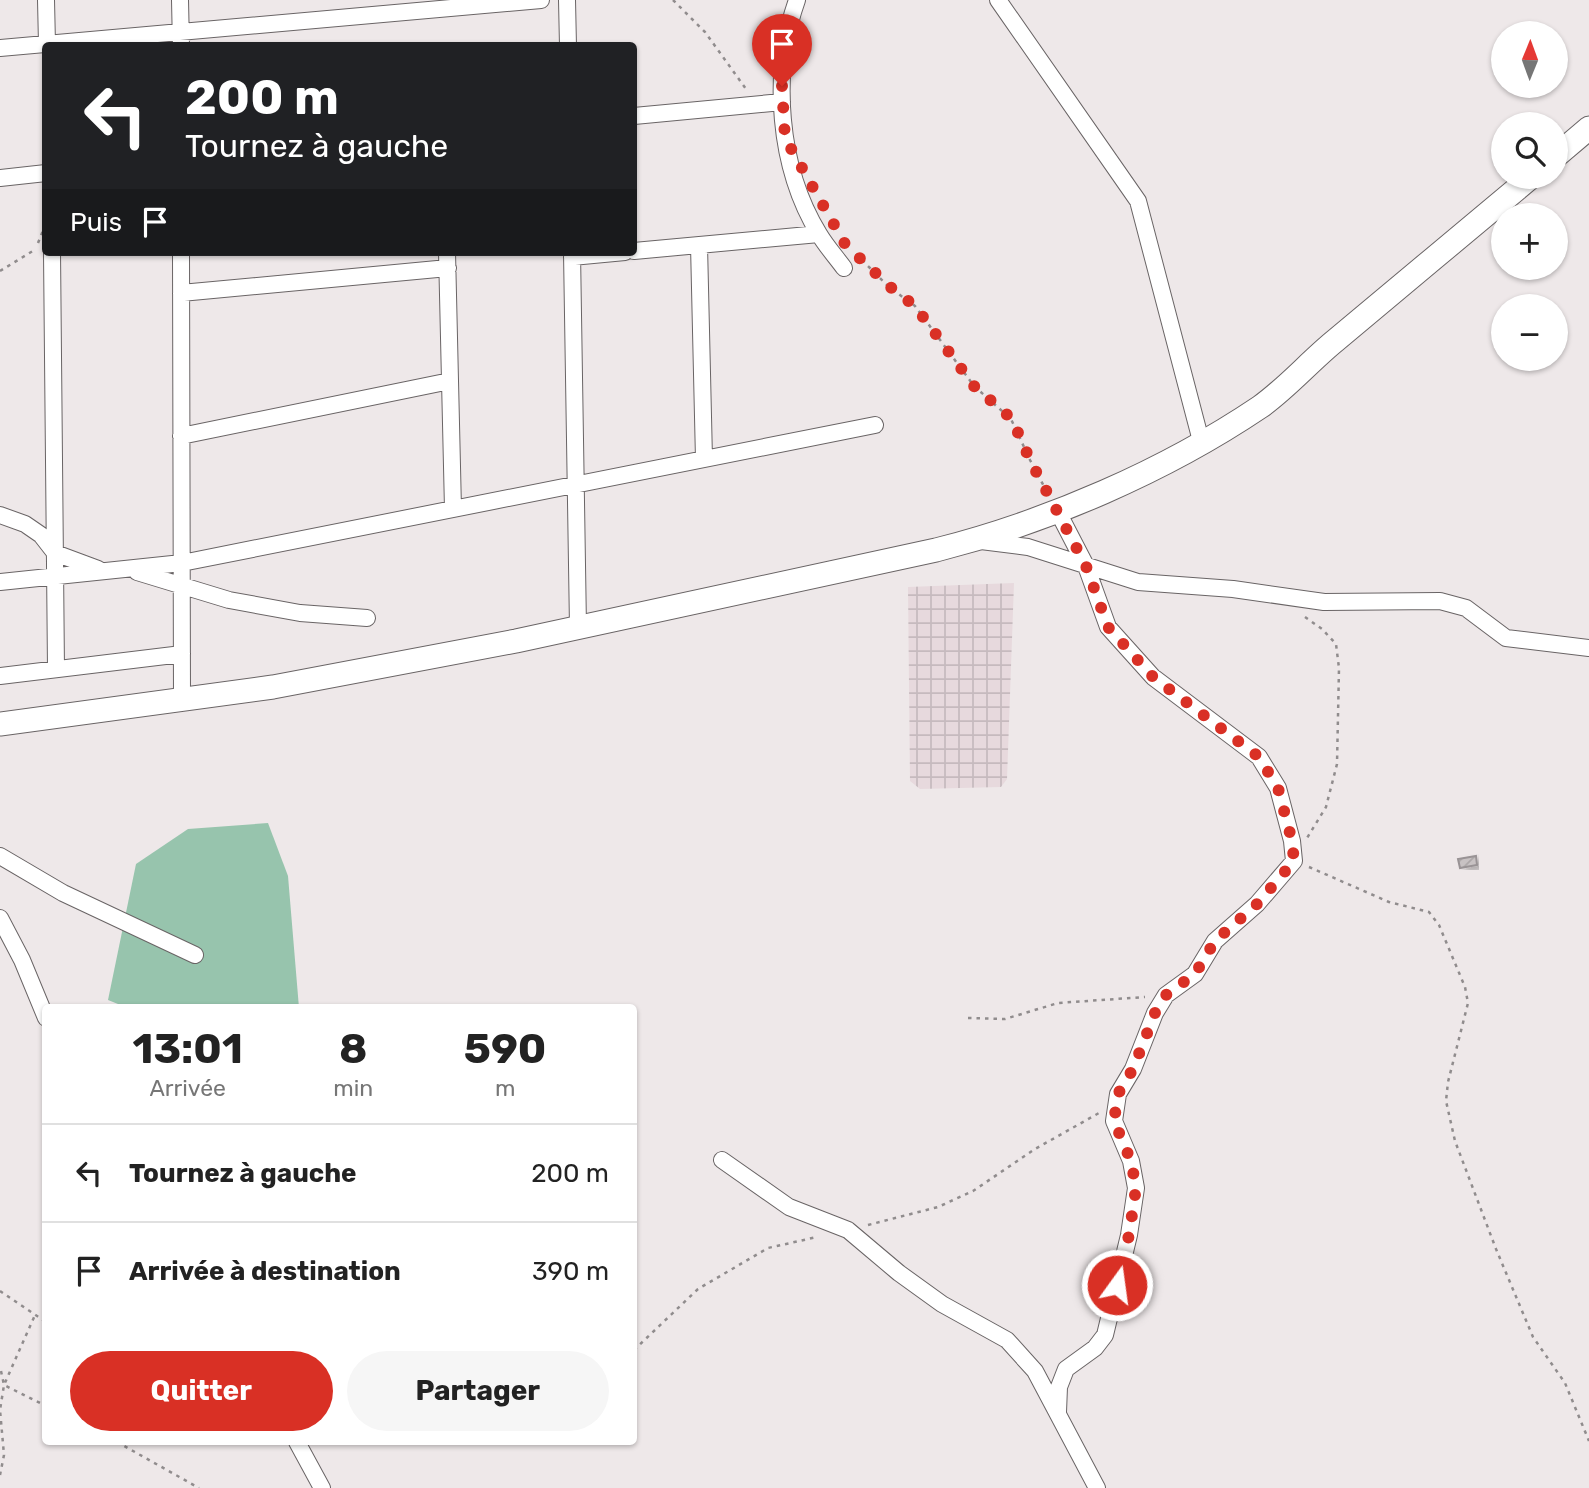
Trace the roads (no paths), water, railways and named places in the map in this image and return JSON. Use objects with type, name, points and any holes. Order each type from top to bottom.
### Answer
[{"type":"street","points":[[46,0],[47,42]]},
{"type":"street","points":[[180,0],[181,39]]},
{"type":"street","points":[[101,42],[181,39],[541,0]]},
{"type":"street","points":[[567,0],[568,42]]},
{"type":"street","points":[[797,0],[789,23],[782,71],[785,138],[801,197],[819,234],[844,268]]},
{"type":"street","points":[[998,0],[1139,201],[1201,441]]},
{"type":"street","points":[[0,48],[42,44]]},
{"type":"street","points":[[637,116],[782,102]]},
{"type":"street","points":[[1568,146],[1589,128]]},
{"type":"street","points":[[0,178],[42,173]]},
{"type":"street","points":[[0,724],[286,685],[578,627],[972,541],[1097,495],[1201,441],[1273,396],[1308,363],[1517,189]]},
{"type":"street","points":[[637,251],[819,234]]},
{"type":"street","points":[[699,245],[704,459]]},
{"type":"street","points":[[52,256],[56,669]]},
{"type":"street","points":[[181,256],[182,700]]},
{"type":"street","points":[[572,256],[578,627]]},
{"type":"street","points":[[181,293],[447,260],[453,509]]},
{"type":"street","points":[[181,436],[450,381]]},
{"type":"street","points":[[0,582],[182,564],[875,425]]},
{"type":"street","points":[[1057,510],[1086,566],[1108,627],[1153,677],[1259,757],[1278,788],[1292,841],[1294,861],[1257,904],[1215,941],[1195,974],[1166,995],[1155,1013],[1133,1069],[1118,1094],[1114,1121],[1131,1161],[1136,1188],[1129,1235],[1105,1335],[1095,1348],[1066,1369],[1059,1387],[1058,1412]]},
{"type":"street","points":[[0,515],[26,524],[41,536],[55,554],[94,569],[141,572],[229,600],[300,613],[367,618]]},
{"type":"street","points":[[972,541],[1028,547],[1138,582],[1233,589],[1324,602],[1440,601],[1466,608],[1506,638],[1589,648]]},
{"type":"street","points":[[0,676],[182,654]]},
{"type":"street","points":[[0,856],[63,893],[195,955]]},
{"type":"street","points":[[0,918],[22,960],[42,1008]]},
{"type":"street","points":[[722,1160],[789,1207],[848,1230],[899,1273],[942,1304],[1007,1340],[1035,1371],[1097,1488]]},
{"type":"street","points":[[299,1445],[322,1488]]}]
